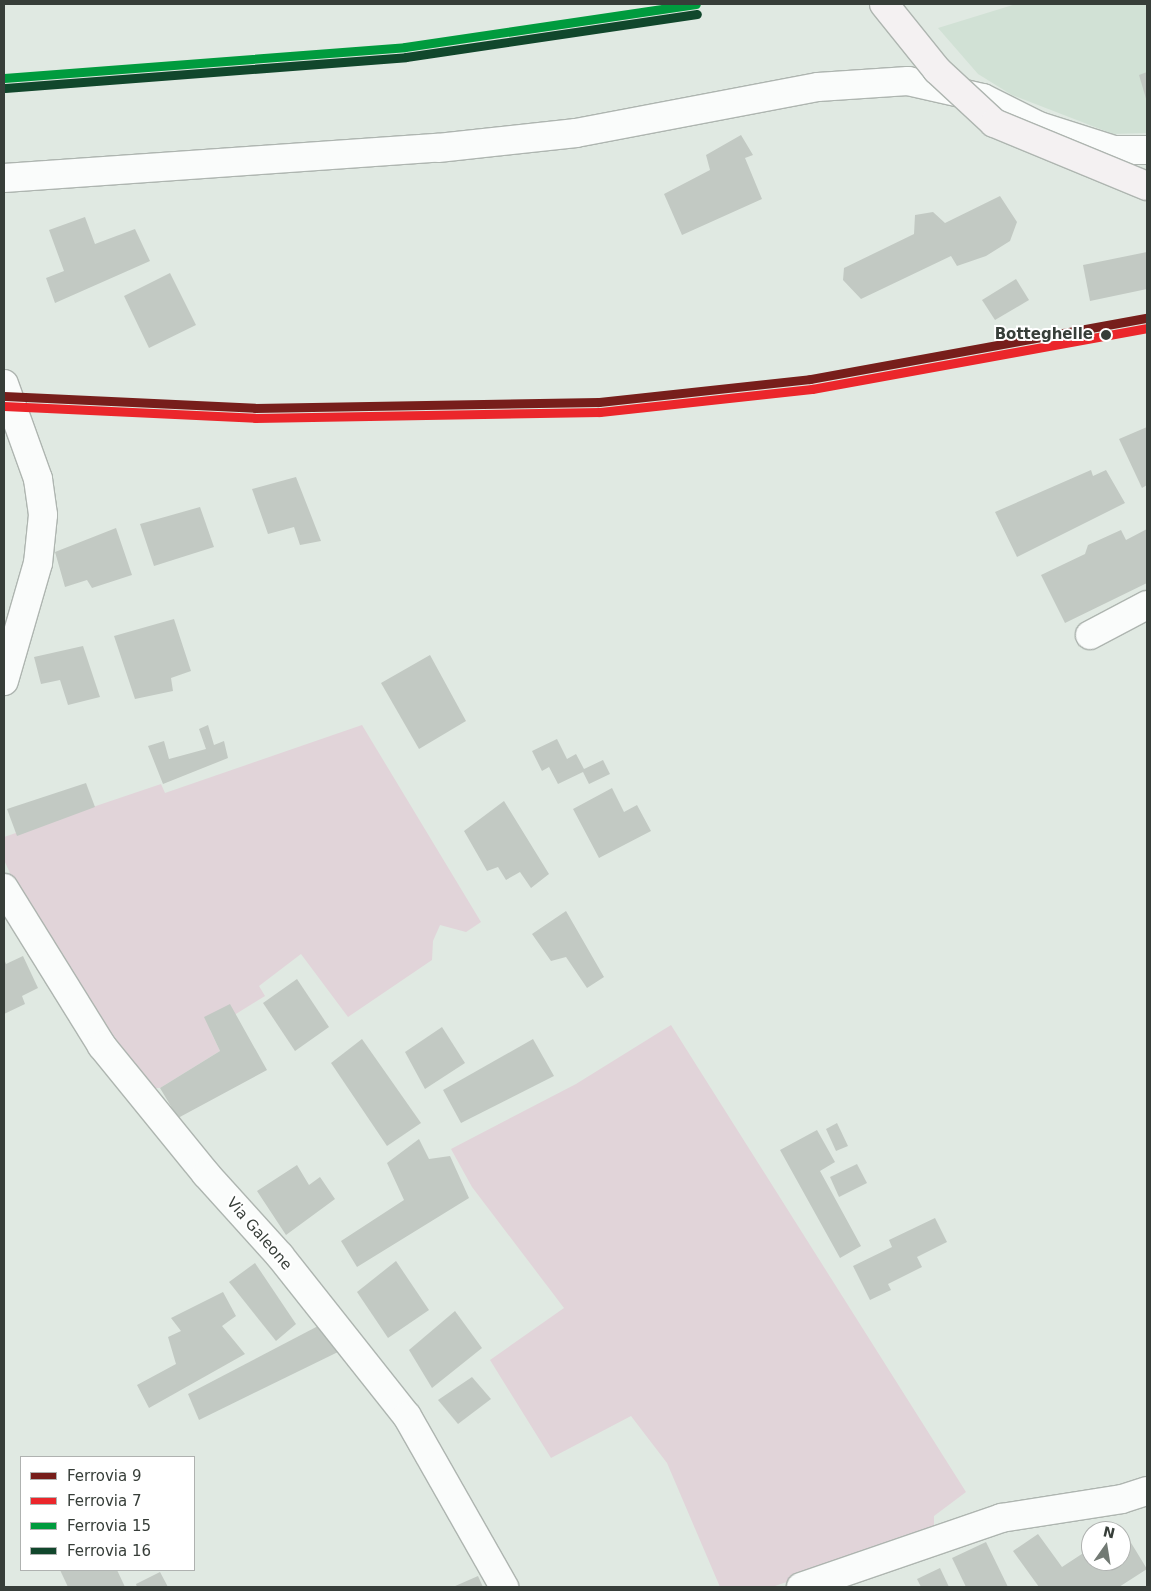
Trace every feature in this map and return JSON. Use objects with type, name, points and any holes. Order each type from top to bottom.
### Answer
[{"type":"street","points":[[884,4],[937,70],[994,123],[1147,186]]},
{"type":"street","points":[[4,178],[438,148],[576,133],[818,87],[908,81],[984,98],[1039,126],[1114,150],[1147,150]]},
{"type":"street","points":[[4,384],[13,433],[38,478],[43,515],[38,563],[4,682]]},
{"type":"street","points":[[1090,636],[1147,605]]},
{"type":"street","name":"Via Galeone","points":[[4,888],[102,1046],[206,1174],[280,1256],[407,1416],[504,1587]]},
{"type":"street","points":[[801,1587],[1001,1518],[1122,1499],[1147,1491]]},
{"type":"shaded area","points":[[1016,4],[1147,4],[1147,133],[1113,134],[1012,95],[978,74],[938,28]]},
{"type":"shaded area","points":[[362,725],[481,922],[466,932],[440,925],[433,941],[432,960],[348,1017],[301,954],[259,986],[265,996],[210,1030],[220,1051],[160,1088],[151,1088],[102,1028],[23,901],[4,860],[4,837],[161,784],[165,793]]},
{"type":"shaded area","points":[[671,1025],[966,1492],[934,1516],[934,1532],[772,1587],[720,1587],[667,1463],[631,1416],[551,1458],[490,1360],[564,1308],[472,1187],[451,1149],[576,1084]]},
{"type":"building","points":[[1147,72],[1147,102],[1139,75]]},
{"type":"building","points":[[741,135],[753,155],[745,158],[762,199],[682,235],[664,194],[710,170],[706,155]]},
{"type":"building","points":[[1000,196],[1017,222],[1010,241],[986,256],[957,266],[951,256],[861,299],[843,280],[844,268],[914,234],[915,215],[933,212],[945,223]]},
{"type":"building","points":[[85,217],[95,244],[135,229],[150,261],[55,303],[46,278],[64,271],[49,230]]},
{"type":"building","points":[[1147,252],[1147,289],[1090,301],[1083,265]]},
{"type":"building","points":[[170,273],[196,325],[149,348],[124,296]]},
{"type":"building","points":[[1016,279],[1029,300],[995,320],[982,300]]},
{"type":"building","points":[[1147,427],[1147,485],[1142,488],[1119,439]]},
{"type":"building","points":[[1091,470],[1093,476],[1106,470],[1125,503],[1017,557],[995,512]]},
{"type":"building","points":[[296,477],[321,541],[300,545],[294,527],[268,534],[252,489]]},
{"type":"building","points":[[200,507],[214,547],[154,566],[140,524]]},
{"type":"building","points":[[116,528],[132,575],[92,588],[87,580],[65,587],[55,552]]},
{"type":"building","points":[[1147,529],[1147,583],[1065,623],[1041,575],[1085,554],[1088,545],[1121,530],[1126,540]]},
{"type":"building","points":[[174,619],[191,671],[171,678],[173,691],[135,699],[114,636]]},
{"type":"building","points":[[83,646],[100,697],[68,705],[60,680],[41,684],[34,657]]},
{"type":"building","points":[[430,655],[466,721],[419,749],[381,683]]},
{"type":"building","points":[[208,725],[214,745],[224,741],[228,758],[163,784],[148,746],[164,741],[169,759],[206,749],[199,729]]},
{"type":"building","points":[[557,739],[567,759],[576,754],[584,769],[603,760],[610,774],[589,784],[583,772],[558,784],[549,767],[542,771],[532,751]]},
{"type":"building","points":[[86,783],[95,807],[17,836],[7,809]]},
{"type":"building","points":[[612,788],[624,812],[637,805],[651,831],[599,858],[573,809]]},
{"type":"building","points":[[504,801],[549,874],[531,888],[520,872],[506,880],[498,867],[487,871],[464,831]]},
{"type":"building","points":[[566,911],[604,977],[587,988],[566,957],[551,961],[532,934]]},
{"type":"building","points":[[23,956],[38,988],[22,996],[25,1004],[4,1014],[4,959],[6,964]]},
{"type":"building","points":[[297,979],[329,1027],[295,1051],[263,1003]]},
{"type":"building","points":[[230,1004],[267,1070],[178,1118],[160,1088],[220,1051],[204,1017]]},
{"type":"building","points":[[442,1027],[465,1063],[425,1089],[405,1052]]},
{"type":"building","points":[[362,1039],[421,1123],[387,1146],[331,1063]]},
{"type":"building","points":[[533,1039],[554,1076],[461,1123],[443,1090]]},
{"type":"building","points":[[837,1123],[848,1146],[836,1151],[826,1129]]},
{"type":"building","points":[[817,1130],[835,1162],[820,1171],[861,1246],[840,1258],[780,1150]]},
{"type":"building","points":[[419,1139],[429,1159],[450,1156],[469,1198],[357,1267],[341,1241],[404,1200],[387,1163]]},
{"type":"building","points":[[857,1164],[867,1183],[839,1197],[830,1177]]},
{"type":"building","points":[[297,1165],[309,1185],[320,1177],[335,1199],[286,1235],[257,1191]]},
{"type":"building","points":[[935,1218],[947,1242],[917,1257],[922,1267],[888,1284],[891,1290],[870,1300],[853,1266],[892,1247],[889,1240]]},
{"type":"building","points":[[396,1261],[429,1310],[388,1338],[357,1292]]},
{"type":"building","points":[[255,1263],[296,1324],[276,1341],[229,1282]]},
{"type":"building","points":[[223,1292],[236,1316],[222,1326],[245,1354],[149,1408],[137,1385],[176,1364],[168,1337],[181,1331],[171,1318]]},
{"type":"building","points":[[455,1311],[482,1348],[432,1388],[409,1350]]},
{"type":"building","points":[[320,1325],[338,1352],[199,1420],[188,1394]]},
{"type":"building","points":[[472,1377],[491,1399],[458,1424],[438,1400]]},
{"type":"building","points":[[1038,1534],[1062,1567],[1081,1555],[1081,1571],[1131,1571],[1131,1543],[1147,1569],[1119,1587],[1039,1587],[1013,1551]]},
{"type":"building","points":[[986,1542],[1008,1587],[966,1587],[952,1558]]},
{"type":"building","points":[[940,1568],[949,1587],[921,1587],[917,1579]]},
{"type":"building","points":[[60,1571],[117,1571],[125,1587],[68,1587]]},
{"type":"building","points":[[160,1572],[168,1587],[137,1587],[136,1584]]},
{"type":"building","points":[[478,1576],[483,1587],[453,1587]]},
{"type":"rail line","name":"15","points":[[4,78],[405,47],[696,4]]},
{"type":"rail line","name":"16","points":[[5,88],[406,57],[697,14]]},
{"type":"rail line","name":"9","points":[[4,396],[255,408],[599,402],[810,379],[1147,318]]},
{"type":"rail line","name":"7","points":[[4,406],[255,418],[600,412],[812,389],[1147,328]]},
{"type":"place","name":"Botteghelle","points":[[1106,335]]}]
